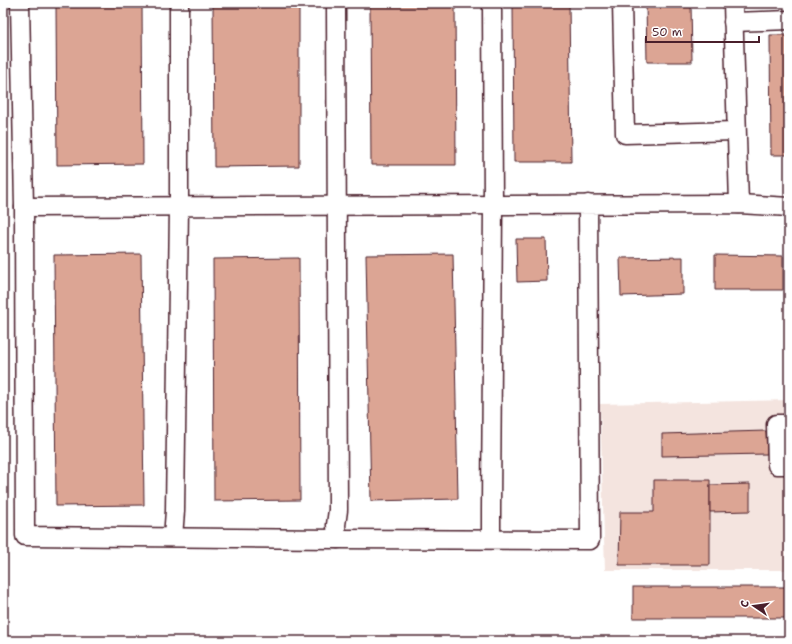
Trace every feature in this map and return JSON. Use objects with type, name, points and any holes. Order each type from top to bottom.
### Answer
[{"type":"lane","points":[[20,3],[24,207],[25,536],[590,540],[588,204]]},
{"type":"lane","points":[[173,537],[175,511],[179,206],[179,3]]},
{"type":"lane","points":[[336,3],[338,510],[336,525],[338,539]]},
{"type":"lane","points":[[492,3],[492,539]]},
{"type":"lane","points":[[622,3],[625,134],[736,131]]},
{"type":"lane","points":[[733,3],[739,204]]},
{"type":"lane","points":[[733,22],[789,20]]},
{"type":"lane","points":[[24,207],[588,204],[739,204],[789,206]]},
{"type":"lane","points":[[789,424],[776,424],[777,465],[789,465]]},
{"type":"shaded area","points":[[789,400],[789,570],[605,570],[600,404]]},
{"type":"building","points":[[56,3],[142,3],[143,164],[57,165]]},
{"type":"building","points":[[213,3],[299,3],[299,166],[214,167]]},
{"type":"building","points":[[370,3],[455,3],[456,165],[371,165]]},
{"type":"building","points":[[513,3],[569,3],[571,162],[514,162]]},
{"type":"building","points":[[646,3],[691,3],[692,62],[647,62]]},
{"type":"building","points":[[770,35],[789,35],[789,155],[771,155]]},
{"type":"building","points":[[516,239],[546,239],[547,281],[517,282]]},
{"type":"building","points":[[141,254],[144,505],[56,506],[54,255]]},
{"type":"building","points":[[453,254],[458,499],[371,501],[366,255]]},
{"type":"building","points":[[715,255],[783,256],[783,290],[715,290]]},
{"type":"building","points":[[683,257],[683,294],[621,296],[620,258]]},
{"type":"building","points":[[299,258],[300,500],[214,501],[213,259]]},
{"type":"building","points":[[766,431],[767,454],[662,456],[662,434]]},
{"type":"building","points":[[654,480],[710,480],[710,565],[619,565],[620,512],[654,512]]},
{"type":"building","points":[[750,484],[750,511],[710,512],[710,485]]},
{"type":"building","points":[[633,587],[789,587],[789,618],[633,618]]}]
